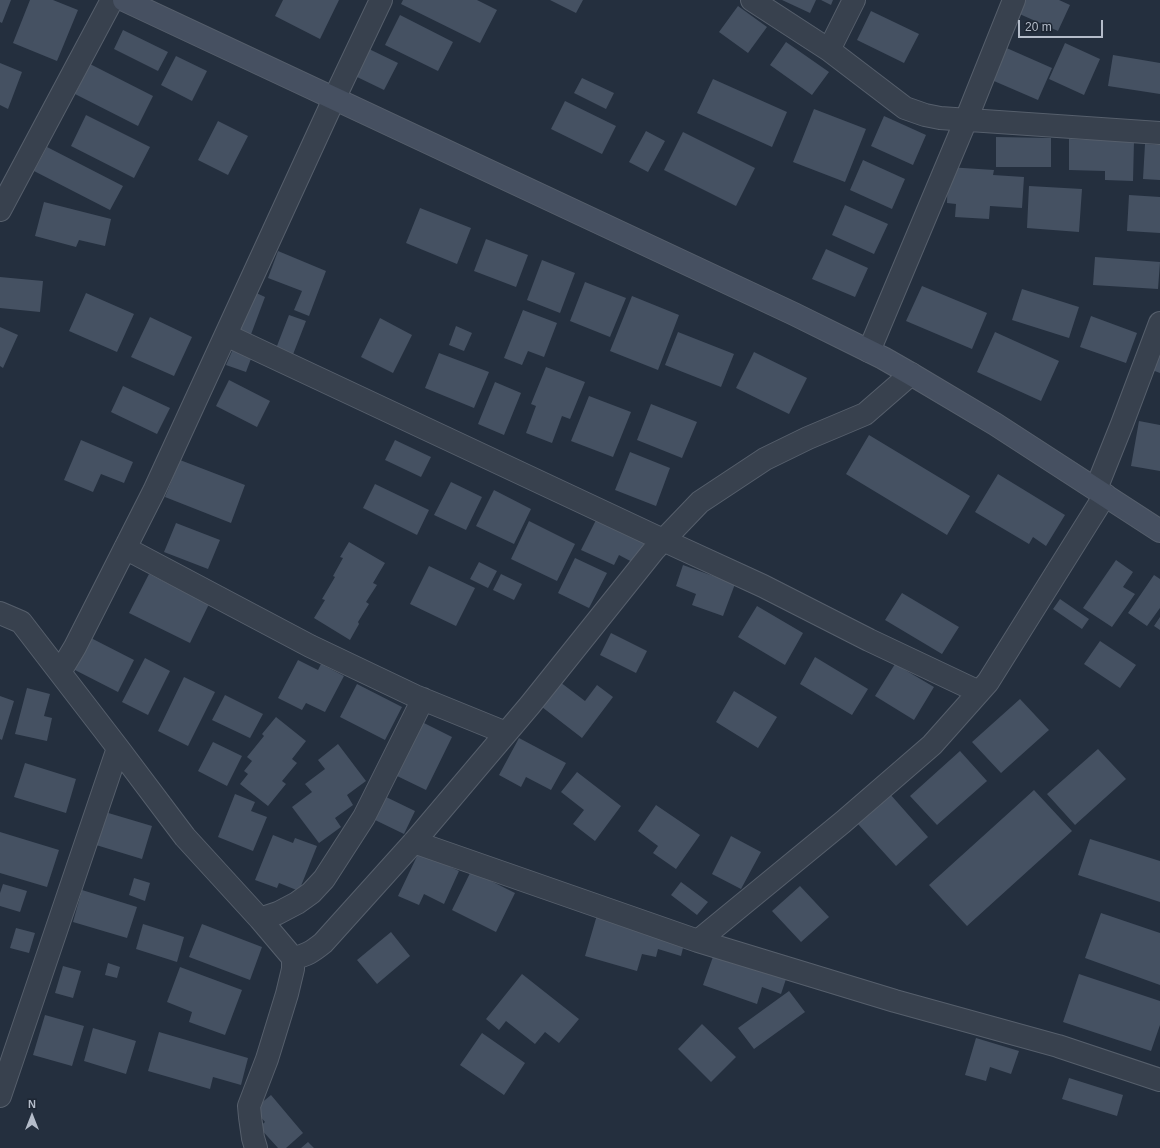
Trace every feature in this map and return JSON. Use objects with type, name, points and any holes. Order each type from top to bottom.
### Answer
[{"type":"street","points":[[0,210],[112,0]]},
{"type":"street","points":[[124,0],[780,308],[883,358],[995,424],[1160,531]]},
{"type":"street","points":[[60,672],[75,647],[154,491],[381,0]]},
{"type":"street","points":[[752,0],[829,50],[905,108],[925,115],[966,120],[1160,133]]},
{"type":"street","points":[[829,50],[854,0]]},
{"type":"street","points":[[869,351],[966,120],[1014,0]]},
{"type":"street","points":[[698,941],[843,822],[932,745],[988,682],[1100,492],[1122,424],[1160,323]]},
{"type":"street","points":[[226,335],[763,586],[869,640],[979,692]]},
{"type":"street","points":[[293,958],[302,957],[323,943],[414,842],[506,733],[663,540],[700,502],[765,459],[808,438],[865,414],[911,374]]},
{"type":"street","points":[[125,548],[310,646],[423,700],[506,733]]},
{"type":"street","points":[[0,613],[21,622],[185,837],[260,919],[293,958],[293,969],[288,994],[267,1059],[249,1106],[253,1138],[256,1148]]},
{"type":"street","points":[[260,919],[278,913],[297,903],[311,894],[324,879],[364,817],[423,700]]},
{"type":"street","points":[[0,1096],[118,748]]},
{"type":"street","points":[[414,842],[698,941],[895,1001],[1058,1046],[1160,1080]]},
{"type":"building","points":[[0,0],[11,0],[2,23],[0,22]]},
{"type":"building","points":[[30,0],[53,0],[78,10],[57,61],[13,43]]},
{"type":"building","points":[[283,0],[339,0],[320,39],[275,16]]},
{"type":"building","points":[[403,0],[477,0],[497,10],[480,43],[401,4]]},
{"type":"building","points":[[550,0],[583,0],[576,13]]},
{"type":"building","points":[[782,0],[816,0],[810,13]]},
{"type":"building","points":[[821,0],[833,0],[831,5]]},
{"type":"building","points":[[1020,0],[1059,0],[1070,5],[1058,31],[1015,12]]},
{"type":"building","points":[[738,6],[767,27],[748,53],[719,32]]},
{"type":"building","points":[[871,11],[919,34],[904,63],[857,40]]},
{"type":"building","points":[[400,15],[453,42],[438,71],[385,45]]},
{"type":"building","points":[[123,30],[168,52],[158,71],[114,49]]},
{"type":"building","points":[[786,42],[829,72],[812,95],[770,65]]},
{"type":"building","points":[[1065,43],[1100,59],[1084,95],[1049,79]]},
{"type":"building","points":[[1002,46],[1052,68],[1038,100],[987,78]]},
{"type":"building","points":[[369,49],[398,63],[384,90],[355,76]]},
{"type":"building","points":[[1113,55],[1160,63],[1160,94],[1108,86]]},
{"type":"building","points":[[176,56],[207,71],[192,101],[161,85]]},
{"type":"building","points":[[0,63],[22,72],[8,109],[0,105]]},
{"type":"building","points":[[90,64],[153,96],[138,126],[75,94]]},
{"type":"building","points":[[582,78],[614,93],[606,109],[574,93]]},
{"type":"building","points":[[713,79],[787,112],[772,147],[697,113]]},
{"type":"building","points":[[565,101],[616,126],[602,154],[551,129]]},
{"type":"building","points":[[814,109],[866,129],[845,182],[793,162]]},
{"type":"building","points":[[86,115],[150,147],[134,178],[71,146]]},
{"type":"building","points":[[884,116],[926,135],[913,165],[871,146]]},
{"type":"building","points":[[218,121],[248,136],[228,175],[198,160]]},
{"type":"building","points":[[646,131],[665,141],[648,172],[629,162]]},
{"type":"building","points":[[683,132],[755,168],[736,206],[664,170]]},
{"type":"building","points":[[996,137],[1051,138],[1051,167],[996,167]]},
{"type":"building","points":[[1069,139],[1134,141],[1133,181],[1105,180],[1105,171],[1069,170]]},
{"type":"building","points":[[1145,144],[1160,145],[1160,180],[1143,179]]},
{"type":"building","points":[[47,147],[123,186],[110,210],[34,171]]},
{"type":"building","points":[[863,160],[905,179],[892,209],[850,190]]},
{"type":"building","points":[[948,167],[994,170],[993,175],[1024,177],[1022,208],[990,206],[989,219],[955,217],[956,204],[947,203]]},
{"type":"building","points":[[1029,186],[1082,189],[1079,232],[1027,228]]},
{"type":"building","points":[[1129,195],[1160,197],[1160,233],[1127,231]]},
{"type":"building","points":[[44,202],[111,219],[105,246],[79,240],[76,247],[35,236]]},
{"type":"building","points":[[845,205],[888,224],[874,254],[832,235]]},
{"type":"building","points":[[420,208],[471,228],[457,264],[406,243]]},
{"type":"building","points":[[486,239],[528,255],[516,287],[474,271]]},
{"type":"building","points":[[826,249],[868,268],[855,297],[812,279]]},
{"type":"building","points":[[278,251],[326,271],[309,316],[294,310],[302,291],[268,278]]},
{"type":"building","points":[[1095,257],[1160,262],[1158,289],[1093,285]]},
{"type":"building","points":[[542,260],[575,273],[560,313],[527,300]]},
{"type":"building","points":[[0,277],[43,281],[40,312],[0,308]]},
{"type":"building","points":[[585,282],[626,298],[610,337],[570,321]]},
{"type":"building","points":[[922,286],[987,313],[972,349],[906,321]]},
{"type":"building","points":[[1022,289],[1079,307],[1069,338],[1012,320]]},
{"type":"building","points":[[252,291],[265,297],[250,337],[236,332]]},
{"type":"building","points":[[86,293],[134,314],[117,352],[69,331]]},
{"type":"building","points":[[632,296],[679,315],[658,370],[610,351]]},
{"type":"building","points":[[523,310],[557,323],[544,357],[528,351],[522,365],[504,358]]},
{"type":"building","points":[[289,315],[306,321],[292,357],[275,351]]},
{"type":"building","points":[[1091,316],[1137,333],[1126,363],[1080,347]]},
{"type":"building","points":[[150,317],[192,337],[174,376],[131,357]]},
{"type":"building","points":[[380,318],[412,335],[393,373],[361,357]]},
{"type":"building","points":[[456,326],[472,333],[464,351],[449,345]]},
{"type":"building","points":[[0,327],[18,335],[3,368],[0,366]]},
{"type":"building","points":[[678,332],[734,354],[721,387],[665,365]]},
{"type":"building","points":[[995,332],[1059,361],[1041,401],[977,372]]},
{"type":"building","points":[[1160,348],[1160,373],[1152,370]]},
{"type":"building","points":[[233,349],[252,356],[246,372],[226,365]]},
{"type":"building","points":[[754,352],[807,378],[789,414],[736,388]]},
{"type":"building","points":[[439,353],[489,372],[474,408],[425,388]]},
{"type":"building","points":[[546,367],[585,382],[570,419],[562,416],[552,443],[526,433],[536,406],[531,404]]},
{"type":"building","points":[[229,380],[270,401],[257,427],[216,406]]},
{"type":"building","points":[[495,382],[521,393],[504,435],[478,424]]},
{"type":"building","points":[[123,386],[170,408],[157,434],[111,412]]},
{"type":"building","points":[[589,396],[631,412],[613,457],[571,441]]},
{"type":"building","points":[[651,404],[697,422],[682,458],[637,440]]},
{"type":"building","points":[[1139,421],[1160,425],[1160,471],[1131,466]]},
{"type":"building","points":[[869,435],[970,496],[947,535],[846,474]]},
{"type":"building","points":[[81,440],[133,462],[124,483],[101,474],[93,492],[64,480]]},
{"type":"building","points":[[395,440],[431,457],[421,477],[385,460]]},
{"type":"building","points":[[630,452],[670,468],[656,506],[615,490]]},
{"type":"building","points":[[180,460],[245,485],[231,523],[165,497]]},
{"type":"building","points":[[998,474],[1065,515],[1046,546],[1033,537],[1029,544],[975,512]]},
{"type":"building","points":[[451,482],[482,497],[466,530],[434,515]]},
{"type":"building","points":[[375,484],[429,510],[417,535],[363,508]]},
{"type":"building","points":[[494,490],[531,509],[514,544],[476,526]]},
{"type":"building","points":[[596,520],[644,543],[634,563],[619,555],[614,565],[581,550]]},
{"type":"building","points":[[529,521],[575,544],[557,581],[511,559]]},
{"type":"building","points":[[176,523],[220,540],[208,569],[164,552]]},
{"type":"building","points":[[349,542],[385,563],[373,583],[377,585],[366,602],[369,604],[358,622],[359,624],[350,640],[314,618],[325,600],[322,599],[335,577],[333,576],[343,558],[340,557]]},
{"type":"building","points":[[575,558],[607,573],[589,608],[558,593]]},
{"type":"building","points":[[1116,560],[1133,572],[1123,587],[1135,594],[1112,627],[1083,608]]},
{"type":"building","points":[[479,562],[497,571],[488,588],[470,579]]},
{"type":"building","points":[[683,565],[735,584],[723,616],[692,605],[696,594],[676,586]]},
{"type":"building","points":[[429,566],[475,588],[456,626],[410,604]]},
{"type":"building","points":[[149,574],[209,604],[190,643],[129,613]]},
{"type":"building","points":[[501,574],[522,584],[514,600],[493,590]]},
{"type":"building","points":[[1154,575],[1160,579],[1160,608],[1147,626],[1128,613]]},
{"type":"building","points":[[902,593],[959,627],[942,654],[885,620]]},
{"type":"building","points":[[1060,599],[1089,619],[1082,629],[1053,609]]},
{"type":"building","points":[[757,606],[803,633],[785,665],[738,637]]},
{"type":"building","points":[[1160,617],[1160,630],[1154,626]]},
{"type":"building","points":[[611,633],[647,651],[636,673],[600,655]]},
{"type":"building","points":[[89,637],[134,660],[118,692],[73,669]]},
{"type":"building","points":[[1100,641],[1136,665],[1120,688],[1084,664]]},
{"type":"building","points":[[815,657],[868,689],[852,715],[800,684]]},
{"type":"building","points":[[145,658],[170,671],[148,715],[122,702]]},
{"type":"building","points":[[298,660],[318,670],[321,664],[344,676],[325,712],[306,703],[302,710],[278,698]]},
{"type":"building","points":[[895,664],[934,687],[914,720],[875,696]]},
{"type":"building","points":[[184,677],[215,692],[188,746],[158,731]]},
{"type":"building","points":[[560,682],[585,701],[597,685],[613,697],[582,738],[542,707]]},
{"type":"building","points":[[357,684],[402,707],[385,740],[340,717]]},
{"type":"building","points":[[27,688],[50,694],[44,716],[52,718],[47,741],[15,734]]},
{"type":"building","points":[[734,691],[777,717],[758,748],[716,722]]},
{"type":"building","points":[[225,695],[263,714],[250,738],[212,720]]},
{"type":"building","points":[[0,696],[14,701],[2,740],[0,739]]},
{"type":"building","points":[[1020,699],[1049,730],[1001,773],[972,742]]},
{"type":"building","points":[[276,717],[306,741],[292,759],[297,763],[282,781],[286,784],[268,806],[240,784],[248,774],[244,771],[252,761],[247,757],[264,736],[262,734]]},
{"type":"building","points":[[422,722],[452,737],[426,790],[395,775]]},
{"type":"building","points":[[519,738],[566,763],[551,790],[526,777],[521,787],[499,775]]},
{"type":"building","points":[[213,742],[242,756],[227,786],[198,771]]},
{"type":"building","points":[[338,744],[366,781],[347,795],[353,805],[335,818],[341,827],[319,843],[292,807],[312,792],[305,784],[325,769],[318,760]]},
{"type":"building","points":[[1098,749],[1126,779],[1075,825],[1047,794]]},
{"type":"building","points":[[960,751],[987,781],[937,825],[910,796]]},
{"type":"building","points":[[25,763],[76,779],[66,813],[14,797]]},
{"type":"building","points":[[577,772],[621,806],[595,841],[573,824],[584,810],[561,792]]},
{"type":"building","points":[[1034,790],[1072,831],[967,926],[929,885]]},
{"type":"building","points":[[235,794],[255,802],[251,811],[267,817],[253,851],[218,837]]},
{"type":"building","points":[[890,794],[928,837],[896,866],[857,823]]},
{"type":"building","points":[[384,796],[415,811],[404,834],[373,819]]},
{"type":"building","points":[[656,805],[700,835],[676,869],[653,853],[658,846],[638,831]]},
{"type":"building","points":[[105,812],[152,826],[142,859],[96,845]]},
{"type":"building","points":[[0,832],[59,850],[47,887],[0,873]]},
{"type":"building","points":[[273,835],[293,843],[295,838],[317,846],[299,891],[279,883],[277,888],[255,880]]},
{"type":"building","points":[[731,836],[761,852],[741,889],[712,874]]},
{"type":"building","points":[[1090,839],[1160,861],[1160,902],[1078,875]]},
{"type":"building","points":[[419,852],[459,871],[444,904],[424,894],[419,905],[398,896]]},
{"type":"building","points":[[471,871],[515,893],[496,932],[452,910]]},
{"type":"building","points":[[134,878],[150,883],[145,901],[129,895]]},
{"type":"building","points":[[681,882],[708,902],[697,915],[671,895]]},
{"type":"building","points":[[3,884],[27,891],[20,912],[0,906],[0,893]]},
{"type":"building","points":[[800,886],[829,917],[801,942],[772,911]]},
{"type":"building","points":[[82,890],[137,907],[127,938],[73,922]]},
{"type":"building","points":[[1101,913],[1160,933],[1160,985],[1085,958]]},
{"type":"building","points":[[597,915],[685,940],[681,956],[658,949],[656,957],[642,954],[637,971],[585,956]]},
{"type":"building","points":[[143,924],[184,937],[177,962],[136,949]]},
{"type":"building","points":[[202,924],[262,947],[250,980],[189,957]]},
{"type":"building","points":[[16,928],[35,933],[29,953],[10,948]]},
{"type":"building","points":[[391,932],[410,956],[377,984],[357,960]]},
{"type":"building","points":[[715,951],[787,976],[781,994],[762,987],[757,1004],[703,985]]},
{"type":"building","points":[[108,963],[120,967],[117,978],[105,975]]},
{"type":"building","points":[[63,966],[81,971],[73,998],[55,993]]},
{"type":"building","points":[[180,967],[242,990],[225,1035],[189,1022],[192,1012],[167,1002]]},
{"type":"building","points":[[522,974],[579,1019],[559,1043],[545,1032],[535,1044],[506,1021],[499,1030],[486,1019]]},
{"type":"building","points":[[1079,974],[1160,1001],[1160,1025],[1151,1051],[1063,1022]]},
{"type":"building","points":[[789,991],[805,1012],[754,1049],[738,1028]]},
{"type":"building","points":[[45,1015],[84,1026],[72,1066],[33,1055]]},
{"type":"building","points":[[702,1024],[736,1057],[711,1082],[678,1049]]},
{"type":"building","points":[[93,1028],[136,1041],[126,1074],[84,1061]]},
{"type":"building","points":[[159,1032],[248,1058],[241,1085],[213,1077],[210,1089],[148,1071]]},
{"type":"building","points":[[482,1033],[525,1063],[504,1095],[460,1065]]},
{"type":"building","points":[[976,1038],[1019,1051],[1011,1074],[990,1067],[986,1081],[965,1075]]},
{"type":"building","points":[[1069,1078],[1123,1095],[1117,1116],[1062,1099]]},
{"type":"building","points":[[271,1095],[303,1133],[286,1148],[278,1148],[259,1127],[265,1122],[254,1109]]},
{"type":"building","points":[[308,1142],[314,1148],[301,1148]]}]
